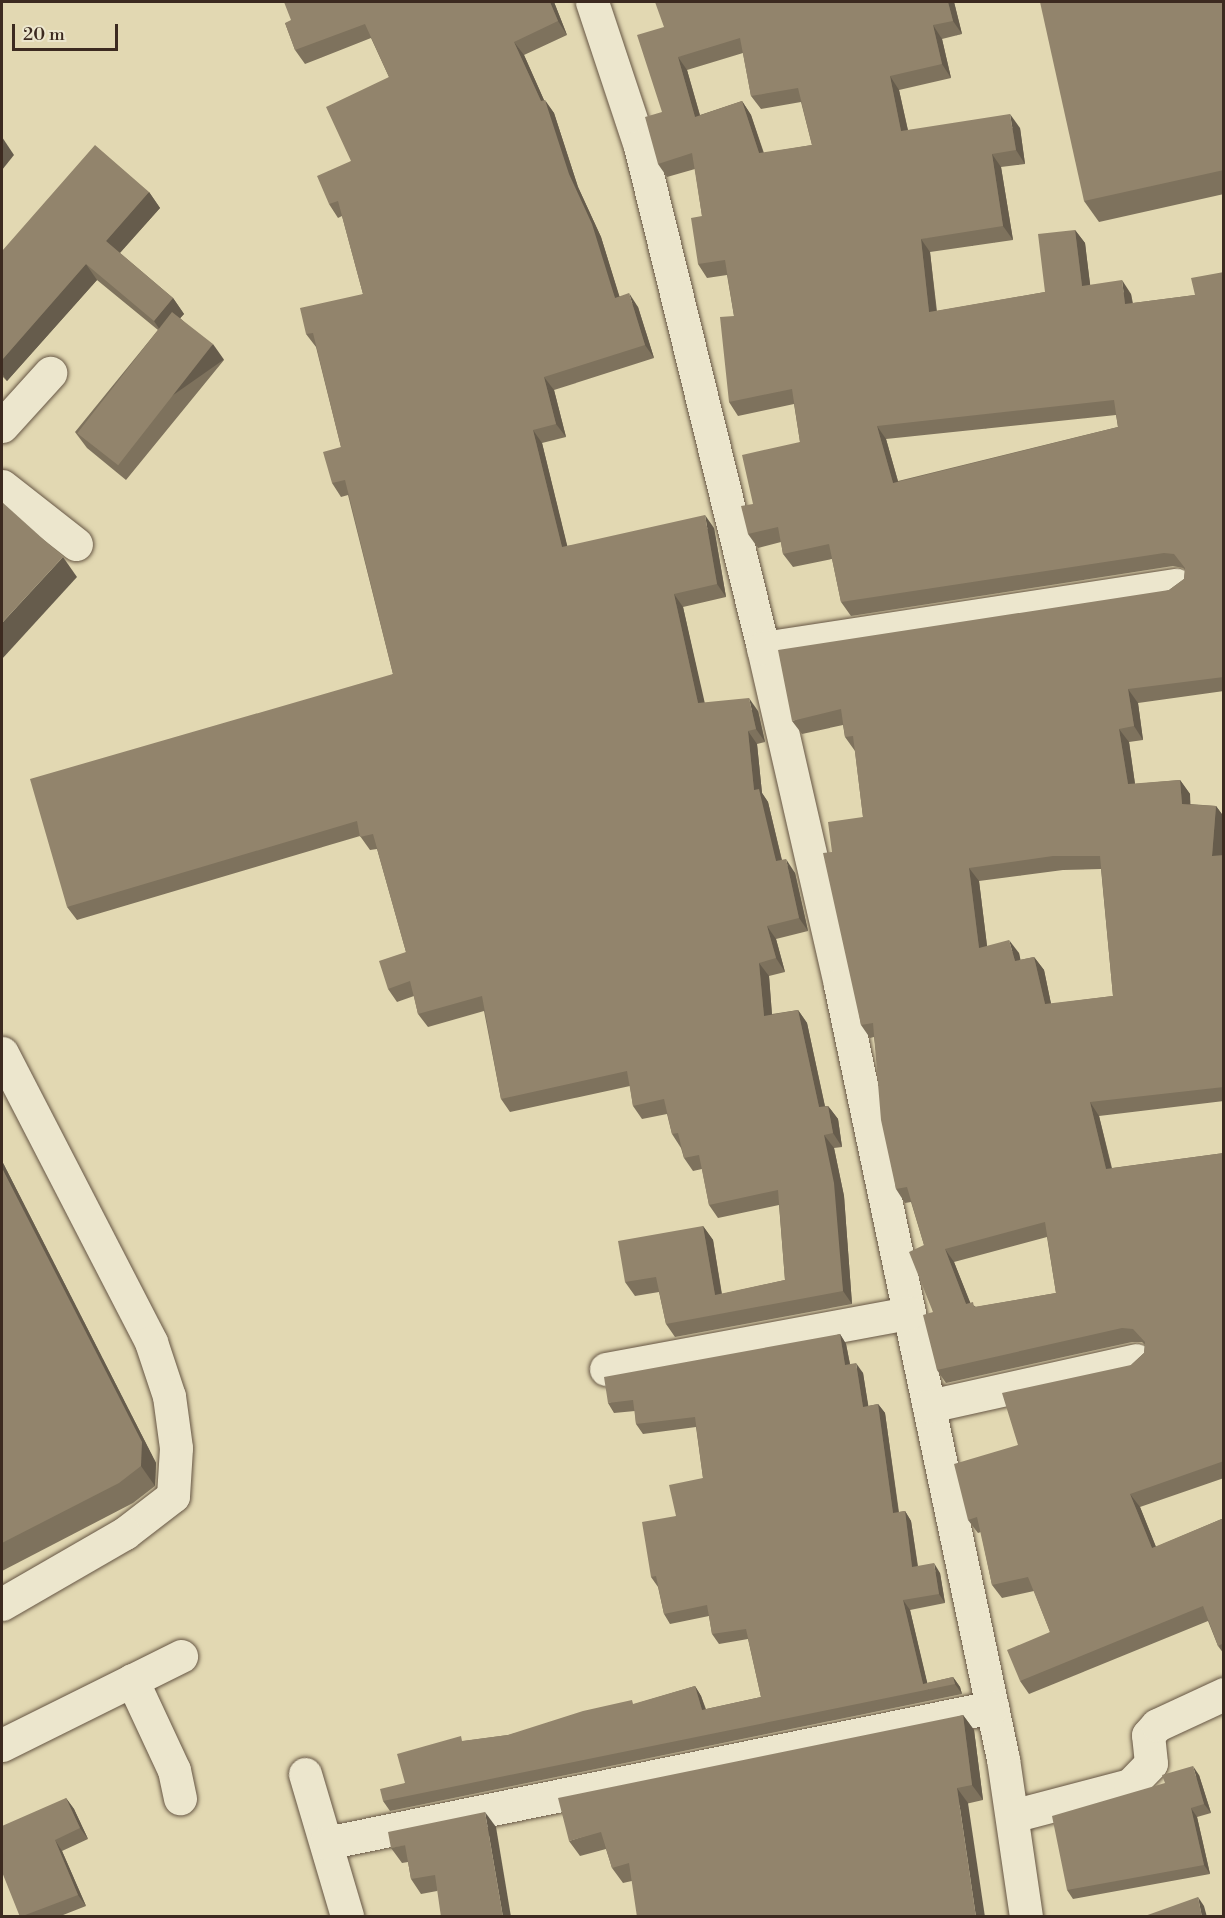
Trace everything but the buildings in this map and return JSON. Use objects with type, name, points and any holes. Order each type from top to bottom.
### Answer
[{"type":"street","points":[[592,2],[640,146],[763,648],[909,1313],[992,1707],[1012,1816],[1026,1917]]},
{"type":"street","points":[[2,426],[50,373]]},
{"type":"street","points":[[2,486],[76,544]]},
{"type":"street","points":[[763,648],[1176,585]]},
{"type":"street","points":[[2,1053],[151,1342],[169,1396],[176,1448],[173,1496],[125,1533],[2,1604]]},
{"type":"street","points":[[606,1369],[909,1313]]},
{"type":"street","points":[[928,1406],[1136,1360]]},
{"type":"street","points":[[2,1745],[181,1656]]},
{"type":"street","points":[[132,1680],[174,1770],[180,1798]]},
{"type":"street","points":[[1012,1816],[1130,1785],[1150,1762],[1148,1735],[1157,1725],[1224,1694]]},
{"type":"street","points":[[326,1843],[992,1707]]},
{"type":"street","points":[[305,1774],[347,1917]]}]
